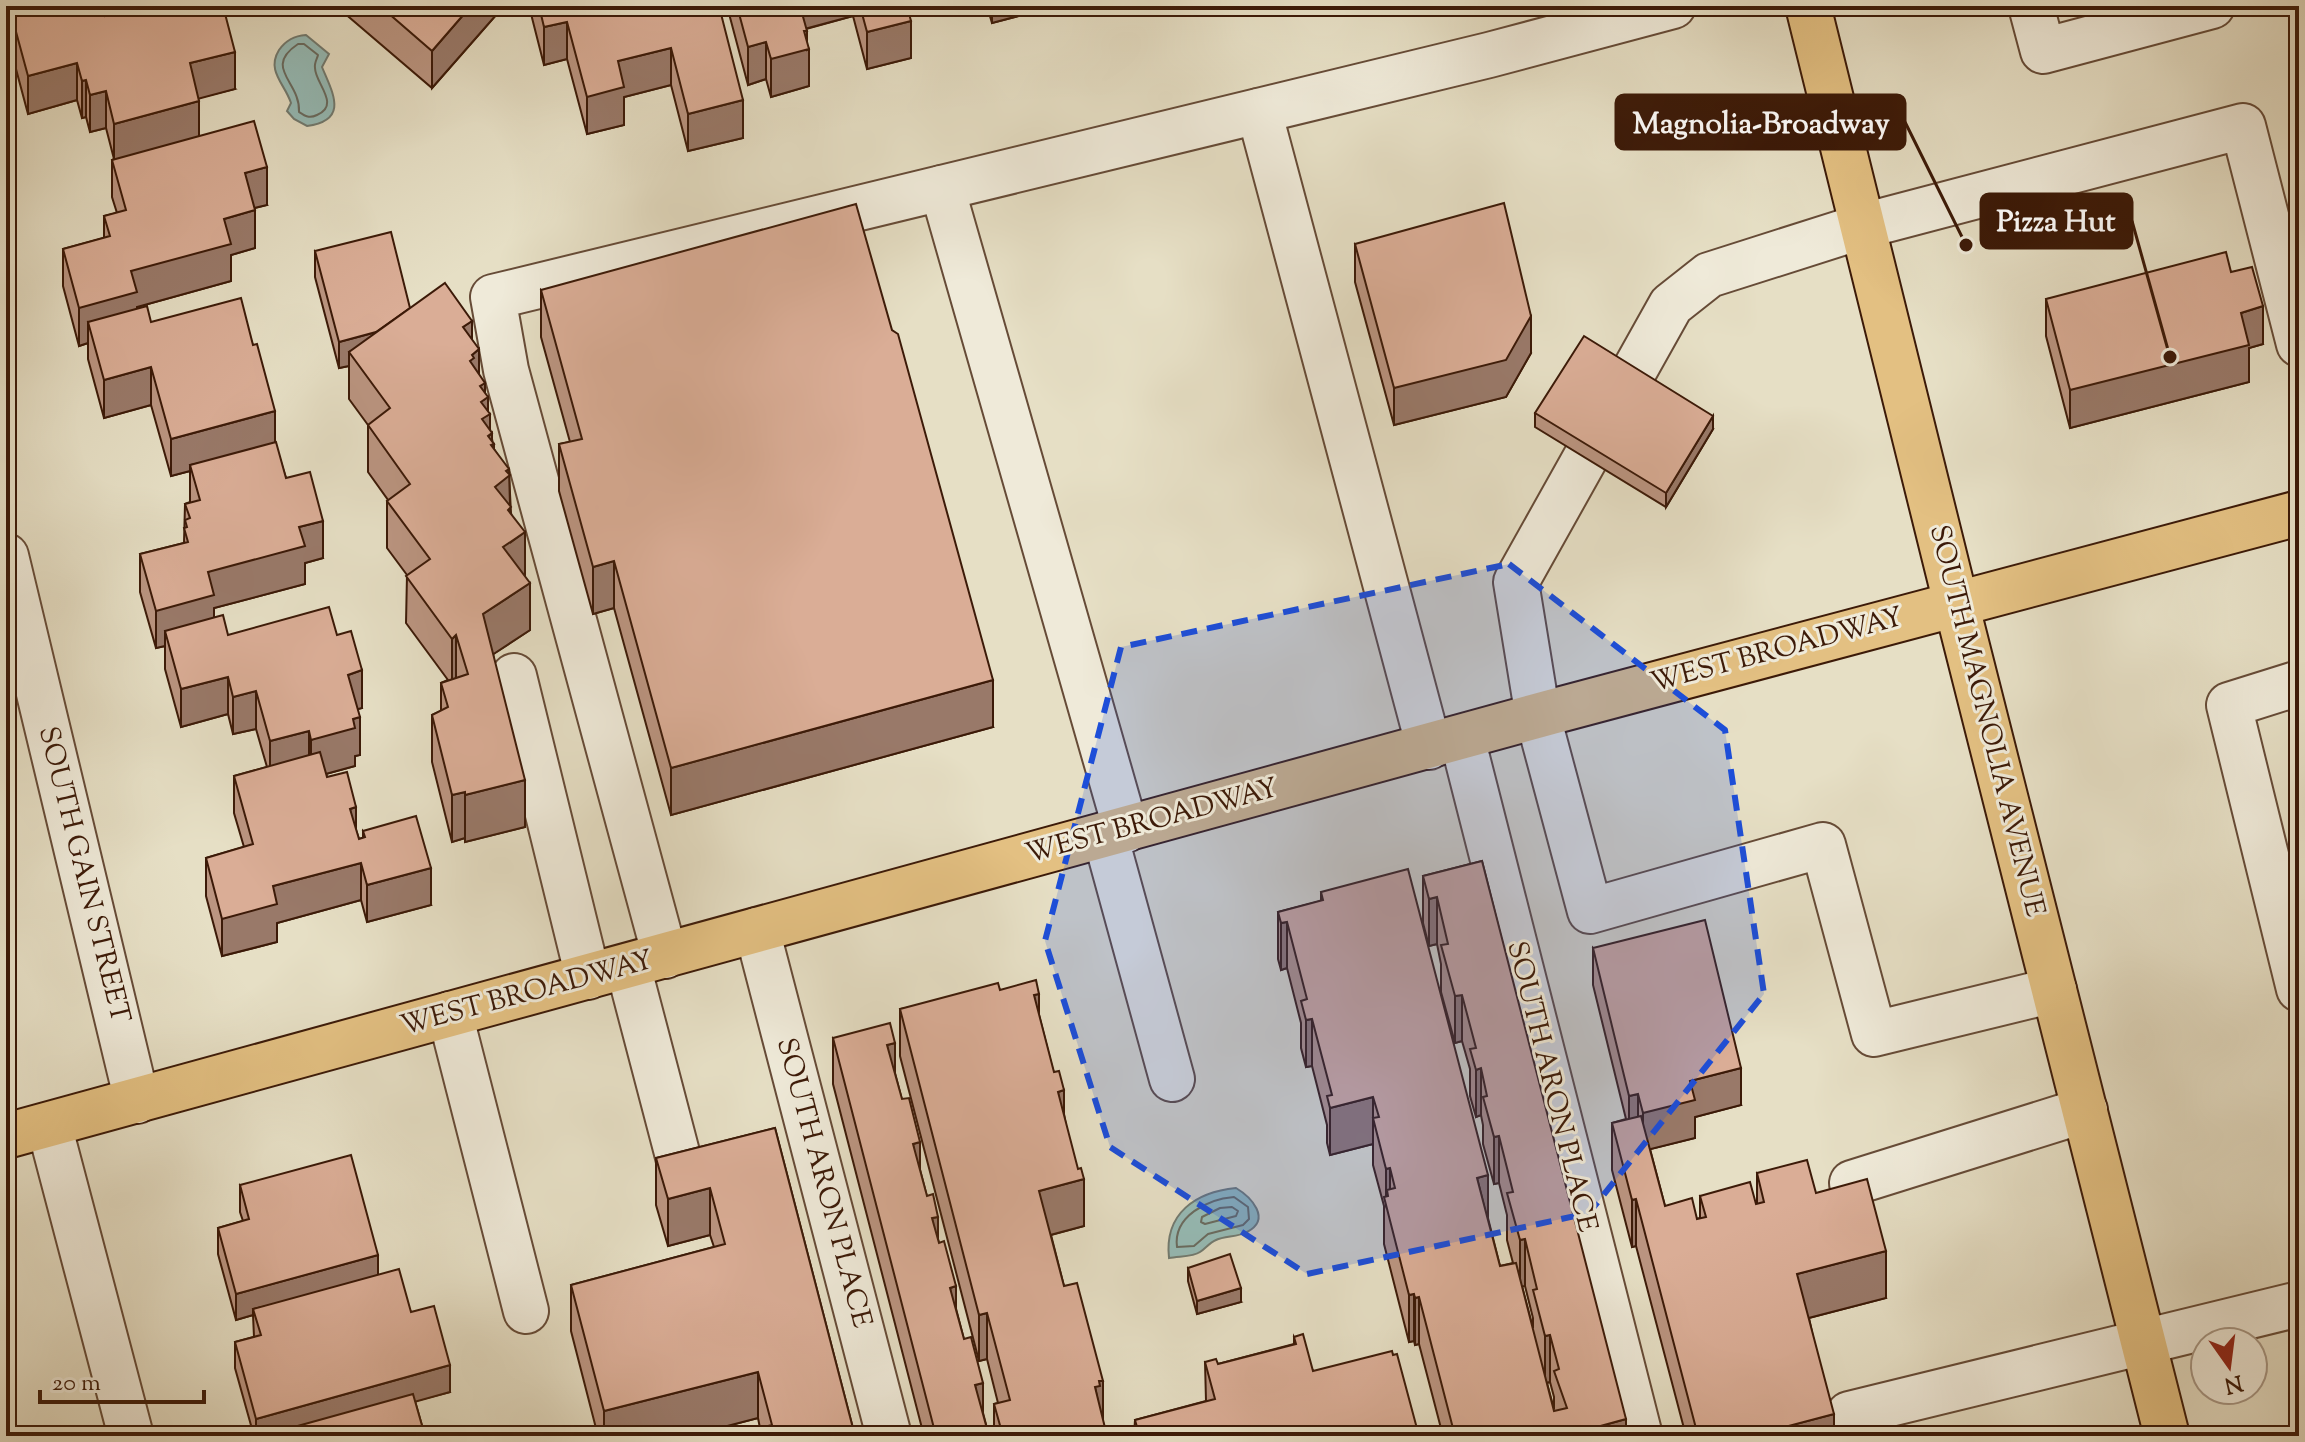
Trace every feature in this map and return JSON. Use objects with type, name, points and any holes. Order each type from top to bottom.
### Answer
[{"type":"main road","name":"SOUTH MAGNOLIA AVENUE","points":[[1808,6],[2167,1436]]},
{"type":"main road","name":"WEST BROADWAY","points":[[6,1136],[1956,603],[2299,513]]},
{"type":"street","points":[[681,1168],[627,966],[493,297],[1489,55],[1673,6]]},
{"type":"street","points":[[2031,6],[2043,51],[2212,6]]},
{"type":"street","name":"SOUTH ARON PLACE","points":[[1259,111],[1445,742],[1640,1436]]},
{"type":"street","points":[[2054,990],[1874,1034],[1823,845],[1590,911],[1538,717],[1516,582],[1671,305],[1709,275],[1863,226],[2243,126],[2299,344]]},
{"type":"street","points":[[942,188],[1115,832],[1172,1079]]},
{"type":"street","name":"SOUTH GAIN STREET","points":[[6,556],[137,1101]]},
{"type":"street","points":[[514,676],[627,966]]},
{"type":"street","points":[[2299,683],[2229,705],[2299,989]]},
{"type":"street","name":"SOUTH ARON PLACE","points":[[757,930],[889,1436]]},
{"type":"street","points":[[450,1014],[526,1311]]},
{"type":"street","points":[[1852,1183],[2085,1110]]},
{"type":"street","points":[[49,1125],[131,1436]]},
{"type":"street","points":[[1849,1414],[2299,1304]]},
{"type":"highlighted area","points":[[1509,564],[1725,730],[1764,994],[1589,1213],[1307,1274],[1110,1147],[1045,941],[1121,647]]},
{"type":"water","points":[[306,35],[329,54],[322,67],[334,104],[329,118],[307,126],[287,111],[291,103],[275,64],[284,44]]},
{"type":"water","points":[[1236,1188],[1256,1208],[1258,1221],[1254,1227],[1243,1234],[1216,1240],[1197,1254],[1169,1258],[1169,1242],[1177,1217],[1208,1194]]},
{"type":"building","points":[[54,6],[71,6],[73,13],[102,6],[105,16],[141,6],[223,6],[235,52],[190,63],[199,101],[114,124],[106,91],[90,95],[77,63],[28,76],[12,17]]},
{"type":"building","points":[[380,6],[471,6],[432,51]]},
{"type":"building","points":[[539,6],[719,6],[743,100],[688,114],[671,48],[618,61],[624,87],[587,97],[567,22],[544,27]]},
{"type":"building","points":[[737,6],[800,6],[809,49],[771,59],[766,42],[748,47]]},
{"type":"building","points":[[860,6],[907,6],[911,21],[867,32]]},
{"type":"building","points":[[254,121],[267,167],[245,173],[255,210],[224,219],[231,244],[131,271],[137,292],[79,308],[63,249],[110,236],[104,216],[126,210],[112,160]]},
{"type":"building","points":[[1504,203],[1531,316],[1506,360],[1394,388],[1355,244]]},
{"type":"building","points":[[856,204],[892,330],[898,334],[993,680],[671,768],[614,561],[593,567],[559,444],[582,439],[541,290]]},
{"type":"building","points":[[391,232],[410,308],[376,332],[339,342],[315,251]]},
{"type":"building","points":[[2226,252],[2231,272],[2252,267],[2263,306],[2241,313],[2249,345],[2070,390],[2046,299]]},
{"type":"building","points":[[445,283],[472,321],[463,327],[479,349],[470,361],[485,383],[480,386],[488,397],[481,402],[490,414],[482,419],[492,433],[488,436],[494,444],[491,445],[509,469],[506,471],[510,475],[495,487],[525,532],[503,547],[530,583],[483,614],[525,780],[465,795],[465,792],[452,795],[432,715],[448,707],[441,683],[468,674],[456,635],[452,639],[406,576],[430,559],[387,501],[410,484],[368,425],[390,408],[349,352]]},
{"type":"building","points":[[241,298],[275,411],[171,439],[151,367],[104,380],[88,322],[147,306],[151,322]]},
{"type":"building","points":[[1584,336],[1713,416],[1666,493],[1535,413]]},
{"type":"building","points":[[276,442],[286,478],[310,472],[323,521],[299,527],[305,546],[208,572],[214,595],[156,611],[140,554],[188,542],[184,528],[187,527],[185,520],[190,518],[185,504],[200,500],[190,465]]},
{"type":"building","points":[[329,607],[337,635],[351,631],[362,670],[348,675],[360,717],[353,719],[355,728],[311,740],[309,731],[270,741],[256,691],[233,697],[228,677],[181,689],[165,631],[223,615],[228,635]]},
{"type":"building","points":[[320,752],[327,777],[347,772],[356,807],[350,809],[359,839],[365,837],[363,831],[416,816],[431,868],[367,885],[361,863],[273,886],[277,904],[222,919],[206,858],[253,844],[234,776]]},
{"type":"building","points":[[1482,861],[1626,1419],[1575,1433],[1576,1436],[1549,1436],[1547,1427],[1512,1436],[1455,1436],[1419,1297],[1409,1295],[1384,1197],[1388,1196],[1387,1190],[1395,1188],[1390,1168],[1386,1169],[1373,1118],[1379,1117],[1373,1097],[1330,1108],[1327,1096],[1332,1095],[1312,1019],[1306,1020],[1301,1001],[1307,999],[1287,922],[1281,923],[1278,912],[1323,900],[1321,892],[1408,869],[1488,1175],[1477,1178],[1500,1266],[1516,1263],[1554,1411],[1567,1408],[1554,1371],[1559,1369],[1550,1335],[1545,1336],[1533,1290],[1537,1289],[1525,1239],[1520,1240],[1507,1193],[1513,1192],[1499,1136],[1494,1137],[1483,1097],[1487,1096],[1481,1068],[1476,1070],[1470,1049],[1476,1048],[1462,995],[1455,996],[1441,945],[1448,944],[1437,897],[1429,899],[1423,876]]},
{"type":"building","points":[[1705,920],[1741,1068],[1690,1081],[1695,1100],[1643,1113],[1638,1094],[1629,1096],[1593,948]]},
{"type":"building","points":[[1036,980],[1039,994],[1034,995],[1054,1072],[1059,1071],[1064,1090],[1058,1092],[1078,1169],[1081,1168],[1084,1179],[1039,1191],[1064,1286],[1077,1283],[1103,1381],[1095,1387],[1107,1436],[1003,1436],[994,1404],[1010,1400],[987,1313],[979,1315],[900,1009],[998,983],[1000,990]]},
{"type":"building","points":[[890,1023],[895,1043],[887,1045],[902,1099],[909,1098],[920,1142],[913,1144],[927,1196],[933,1194],[938,1217],[932,1218],[939,1243],[944,1241],[956,1286],[950,1288],[964,1339],[971,1337],[983,1383],[975,1385],[989,1436],[936,1436],[833,1038]]},
{"type":"building","points":[[1641,1116],[1665,1206],[1692,1198],[1697,1219],[1706,1217],[1700,1196],[1750,1182],[1756,1204],[1764,1202],[1757,1173],[1807,1160],[1816,1193],[1867,1179],[1886,1251],[1797,1274],[1834,1414],[1750,1436],[1698,1436],[1636,1199],[1632,1200],[1612,1123]]},
{"type":"building","points":[[775,1128],[855,1436],[727,1436],[772,1425],[758,1372],[604,1411],[571,1285],[725,1244],[710,1188],[668,1199],[656,1158]]},
{"type":"building","points":[[351,1155],[378,1255],[236,1294],[218,1228],[249,1219],[240,1185]]},
{"type":"building","points":[[1230,1254],[1241,1288],[1197,1301],[1188,1268]]},
{"type":"building","points":[[399,1269],[411,1312],[434,1306],[450,1365],[256,1419],[235,1342],[261,1335],[253,1309]]},
{"type":"building","points":[[1303,1334],[1313,1371],[1392,1351],[1393,1355],[1397,1354],[1419,1436],[1137,1436],[1135,1420],[1215,1399],[1205,1362],[1216,1359],[1218,1364],[1296,1344],[1294,1337]]},
{"type":"building","points":[[6,1388],[19,1436],[6,1436]]},
{"type":"building","points":[[413,1394],[425,1436],[296,1436],[294,1427]]},
{"type":"place","name":"Magnolia-Broadway","points":[[1966,245]]},
{"type":"place","name":"Pizza Hut","points":[[2170,357]]}]
